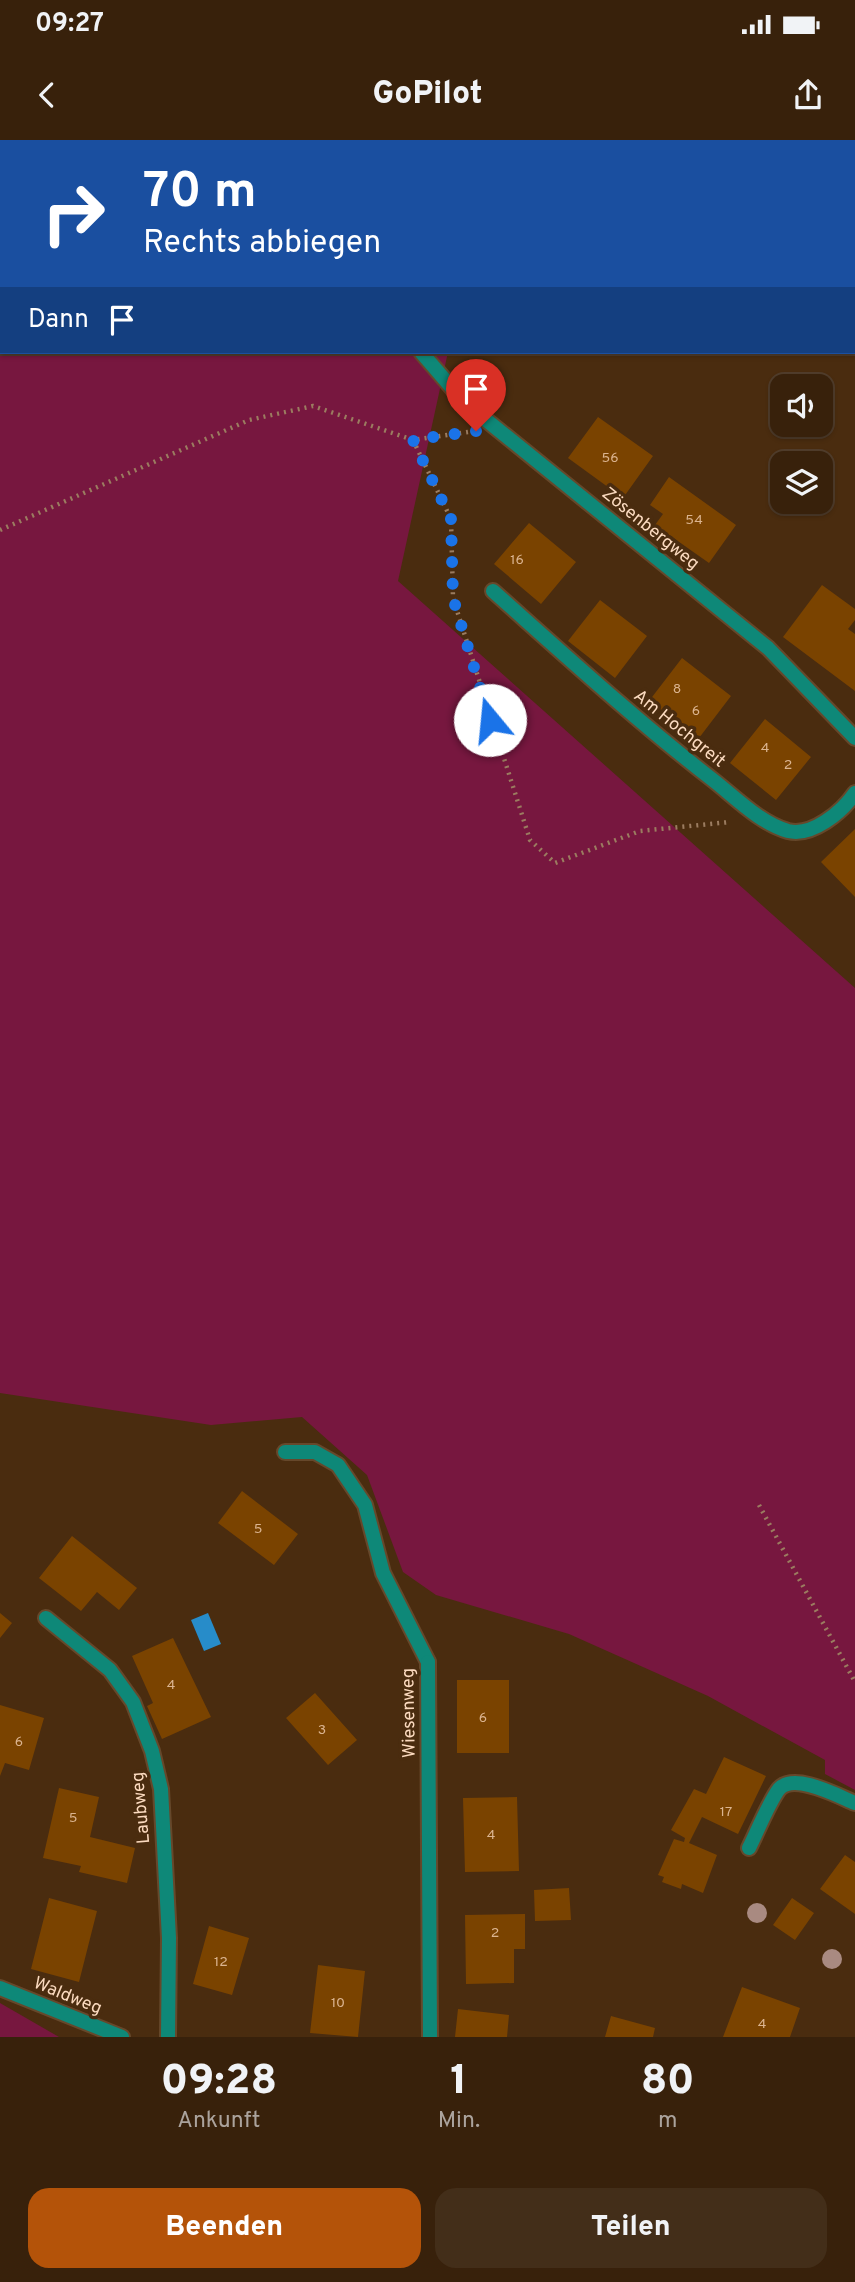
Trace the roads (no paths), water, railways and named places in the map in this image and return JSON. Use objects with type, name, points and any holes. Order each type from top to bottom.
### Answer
[{"type":"street","name":"Zösenbergweg","points":[[423,354],[464,402],[768,648],[855,738]]},
{"type":"street","name":"Am Hochgreit","points":[[493,591],[653,733],[762,818],[790,831],[812,830],[847,805],[855,793]]},
{"type":"street","name":"Wiesenweg","points":[[285,1452],[315,1452],[338,1465],[365,1505],[383,1573],[428,1662],[430,2037]]},
{"type":"street","name":"Laubweg","points":[[46,1618],[110,1670],[133,1702],[152,1751],[161,1788],[169,1938],[168,2037]]},
{"type":"street","points":[[749,1848],[780,1788],[793,1782],[813,1786],[855,1803]]},
{"type":"street","name":"Waldweg","points":[[0,1988],[122,2037]]},
{"type":"water","points":[[208,1613],[221,1644],[204,1651],[191,1620]]}]
